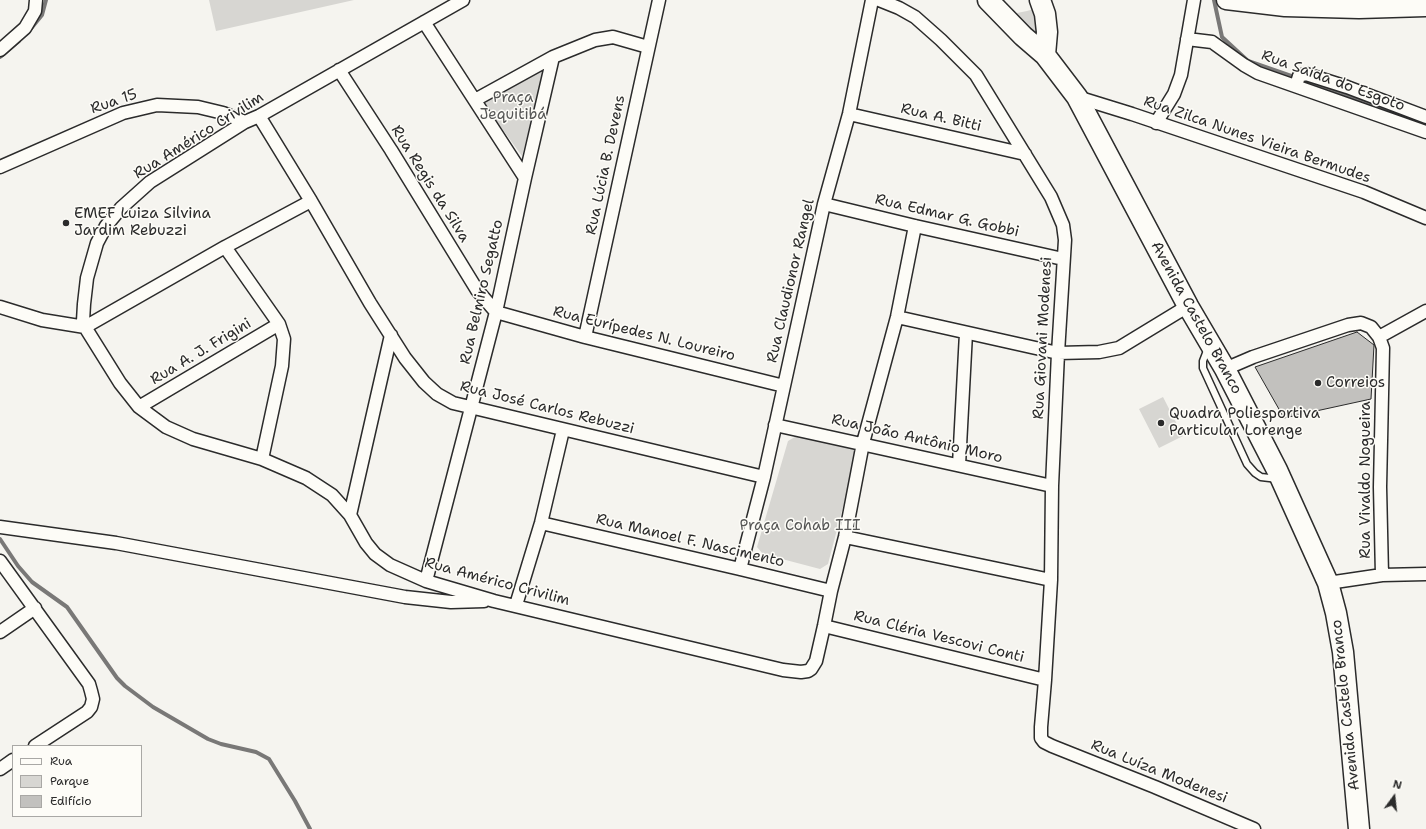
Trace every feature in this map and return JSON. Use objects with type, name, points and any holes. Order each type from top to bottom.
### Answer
[{"type":"main road","name":"Avenida Castelo Branco","points":[[988,0],[1023,36],[1045,55],[1076,97],[1188,306],[1225,369],[1282,480],[1328,582],[1336,613],[1343,652],[1359,829]]},
{"type":"main road","points":[[1040,0],[1045,14],[1045,55]]},
{"type":"main road","points":[[1226,0],[1286,4],[1426,7]]},
{"type":"street","points":[[0,50],[25,28],[35,11],[36,0]]},
{"type":"street","name":"Rua Lúcia B. Devens","points":[[585,337],[659,0]]},
{"type":"street","name":"Rua Claudionor Rangel","points":[[740,569],[764,477],[824,204],[849,114],[872,0]]},
{"type":"street","name":"Rua Giovani Modenesi","points":[[879,0],[915,17],[942,40],[976,75],[1051,197],[1063,225],[1065,240],[1052,486],[1051,580],[1041,727],[1044,742],[1052,746]]},
{"type":"street","points":[[1156,122],[1170,101],[1181,75],[1194,0]]},
{"type":"street","name":"Rua Américo Crivilim","points":[[459,1],[259,116],[244,122],[150,182],[121,208],[106,226],[97,243],[88,278],[84,304],[83,320],[85,327],[120,383],[140,407],[166,427],[186,436],[262,459],[306,478],[332,495],[350,515],[366,543],[375,554],[390,565],[426,581],[494,601],[516,605],[782,670],[801,672],[811,669],[816,661],[824,626]]},
{"type":"street","points":[[424,22],[525,178]]},
{"type":"street","points":[[475,100],[553,57],[595,40],[613,37],[648,47]]},
{"type":"street","name":"Rua Saída do Esgoto","points":[[1188,39],[1212,42],[1258,73],[1426,132]]},
{"type":"street","name":"Rua Belmiro Segatto","points":[[426,581],[470,407],[496,312],[553,57]]},
{"type":"street","name":"Rua Regis da Silva","points":[[339,70],[391,150],[478,290],[496,312]]},
{"type":"street","points":[[1296,86],[1299,76],[1306,74],[1347,87],[1426,117]]},
{"type":"street","name":"Rua Zilca Nunes Vieira Bermudes","points":[[1076,97],[1156,122],[1364,192],[1426,218]]},
{"type":"street","name":"Rua 15","points":[[0,167],[123,113],[157,105],[198,107],[223,113],[244,122]]},
{"type":"street","name":"Rua A. Bitti","points":[[849,114],[1025,154]]},
{"type":"street","name":"Rua José Carlos Rebuzzi","points":[[259,116],[311,201],[370,303],[405,358],[424,382],[437,394],[454,403],[764,477]]},
{"type":"street","points":[[0,306],[42,320],[85,327],[225,247],[311,201]]},
{"type":"street","name":"Rua Edmar G. Gobbi","points":[[824,204],[1063,259]]},
{"type":"street","points":[[824,626],[845,537],[863,443],[897,317],[915,226]]},
{"type":"street","points":[[225,247],[279,324],[284,339],[282,366],[262,459]]},
{"type":"street","points":[[897,317],[1058,353],[1099,352],[1119,348],[1188,306]]},
{"type":"street","points":[[1225,369],[1348,325],[1361,323],[1371,327],[1379,337],[1426,311]]},
{"type":"street","name":"Rua Eurípedes N. Loureiro","points":[[496,312],[585,337],[784,386]]},
{"type":"street","name":"Rua A. J. Frigini","points":[[140,407],[279,324]]},
{"type":"street","points":[[959,465],[966,333]]},
{"type":"street","points":[[350,515],[391,335]]},
{"type":"street","name":"Rua Vivaldo Nogueira","points":[[1379,337],[1383,348],[1380,487],[1382,575]]},
{"type":"street","name":"Rua João Antônio Moro","points":[[775,424],[1052,486]]},
{"type":"street","points":[[516,605],[541,523],[564,430]]},
{"type":"street","name":"Rua Manoel F. Nascimento","points":[[541,523],[740,569],[831,592]]},
{"type":"street","points":[[0,527],[130,546],[404,597],[451,602],[494,601]]},
{"type":"street","points":[[845,537],[1051,580]]},
{"type":"street","points":[[0,561],[89,684],[92,691],[93,699],[91,707],[87,712],[37,745]]},
{"type":"street","points":[[1328,582],[1382,575],[1426,574]]},
{"type":"street","points":[[0,632],[35,608]]},
{"type":"street","name":"Rua Cléria Vescovi Conti","points":[[824,626],[1045,680]]},
{"type":"street","name":"Rua Luíza Modenesi","points":[[1052,746],[1155,787],[1254,829]]},
{"type":"street","points":[[0,769],[12,761]]},
{"type":"lane","points":[[1210,342],[1203,361],[1203,368],[1247,464],[1261,477],[1282,480]]},
{"type":"green space","points":[[209,0],[354,0],[216,31]]},
{"type":"green space","points":[[1037,8],[1039,40],[1012,14]]},
{"type":"green space","name":"Praça Jequitibá","points":[[545,68],[522,156],[481,100]]},
{"type":"green space","name":"Quadra Poliesportiva Particular Lorenge","points":[[1163,397],[1183,436],[1159,448],[1139,409]]},
{"type":"green space","name":"Praça Cohab III","points":[[800,434],[854,446],[855,461],[828,564],[820,569],[763,554],[757,547],[788,441]]},
{"type":"building","name":"Correios","points":[[1357,332],[1374,345],[1371,399],[1284,418],[1255,367]]},
{"type":"waterway","points":[[29,31],[42,15],[46,0]]},
{"type":"waterway","points":[[1214,0],[1222,37],[1248,61],[1343,94],[1395,115]]},
{"type":"waterway","points":[[0,57],[19,41]]},
{"type":"waterway","points":[[0,539],[18,566],[32,582],[67,607],[117,678],[125,686],[153,707],[208,739],[221,744],[256,752],[269,759],[295,801],[310,829]]},
{"type":"place","name":"EMEF Luiza Silvina Jardim Rebuzzi","points":[[66,223]]},
{"type":"place","name":"Correios","points":[[1318,383]]},
{"type":"place","name":"Quadra Poliesportiva Particular Lorenge","points":[[1161,423]]}]
